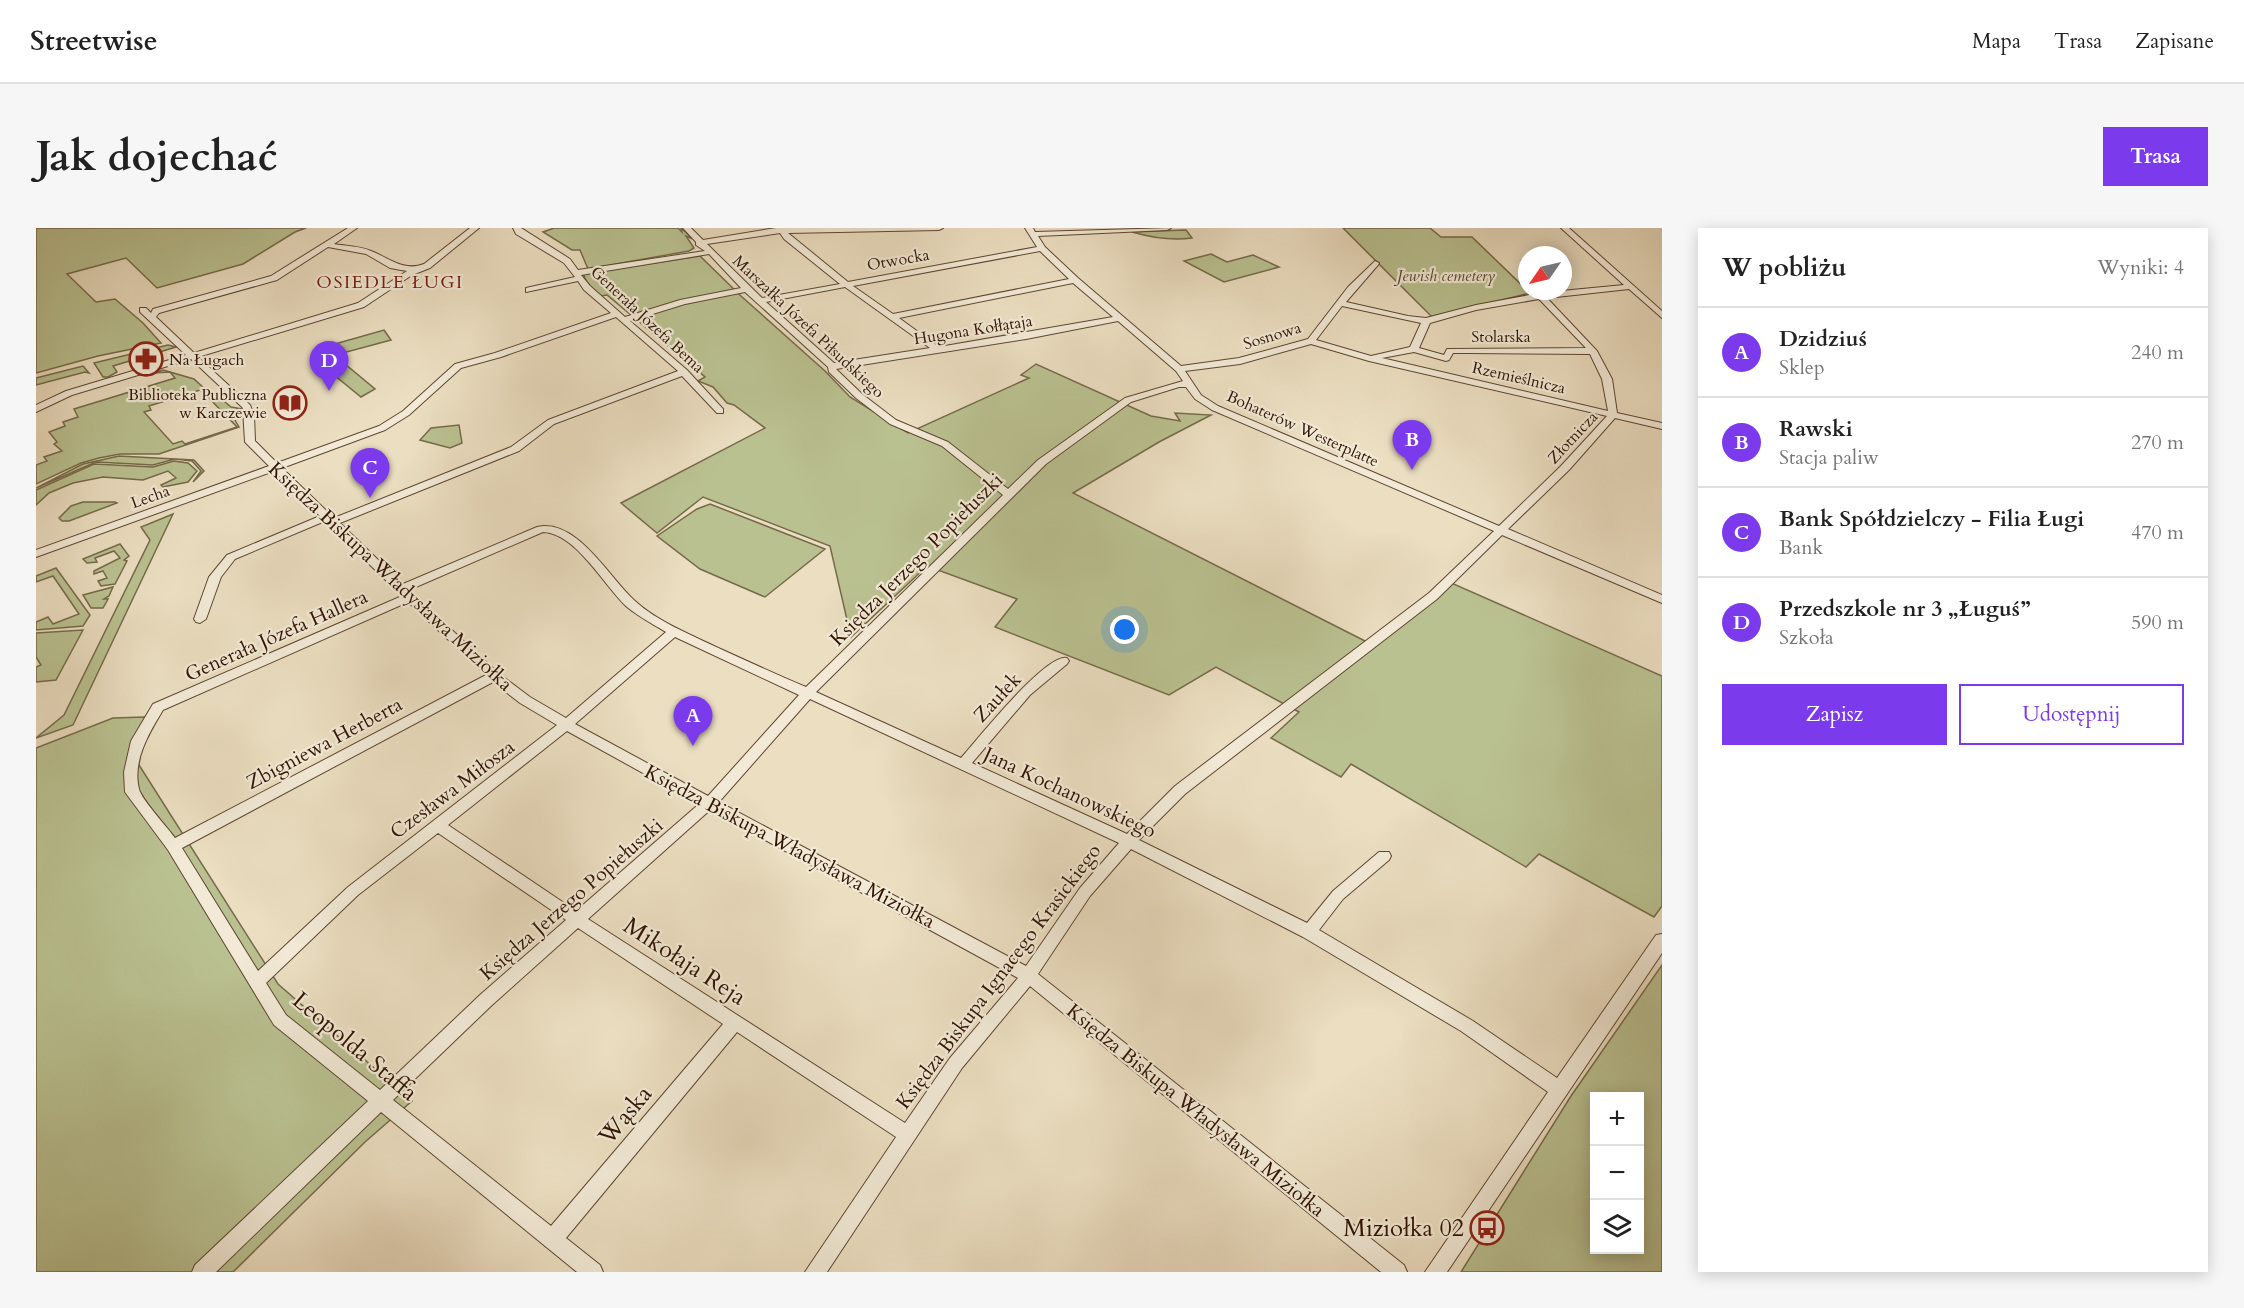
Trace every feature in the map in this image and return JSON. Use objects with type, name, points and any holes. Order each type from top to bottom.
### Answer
[{"type":"street","points":[[152,318],[156,311],[274,278],[353,228]]},
{"type":"street","points":[[36,409],[69,393],[361,304],[416,270],[427,266],[475,228]]},
{"type":"street","name":"Generała Józefa Bema","points":[[517,228],[519,232],[567,261],[620,317],[684,372],[720,411]]},
{"type":"street","name":"Marszałka Józefa Piłsudskiego","points":[[687,228],[699,243],[747,289],[832,366],[832,370],[859,396],[893,422],[945,444],[1008,495]]},
{"type":"street","points":[[699,243],[780,229],[939,228]]},
{"type":"street","points":[[1031,231],[1167,228]]},
{"type":"street","points":[[1565,228],[1662,315]]},
{"type":"street","points":[[780,229],[845,284],[938,350]]},
{"type":"street","name":"Bohaterów Westerplatte","points":[[1031,231],[1042,248],[1075,280],[1179,369],[1198,397],[1218,410],[1662,599]]},
{"type":"street","points":[[329,245],[368,252],[392,265],[416,270]]},
{"type":"street","name":"Otwocka","points":[[760,301],[1042,248]]},
{"type":"street","points":[[529,290],[578,275],[710,252]]},
{"type":"street","name":"Sosnowa","points":[[1179,369],[1240,361],[1311,341],[1375,263]]},
{"type":"street","points":[[892,317],[1075,280]]},
{"type":"street","points":[[1572,292],[1629,287]]},
{"type":"street","name":"Lecha","points":[[36,554],[391,424],[463,364],[620,317],[747,289]]},
{"type":"street","points":[[1341,303],[1426,321],[1518,300]]},
{"type":"street","name":"Złotnicza","points":[[1499,530],[1565,468],[1613,415],[1607,380],[1593,351],[1545,300]]},
{"type":"street","name":"Księdza Biskupa Władysława Miziołka","points":[[143,310],[248,409],[247,431],[250,442],[494,676],[525,700],[566,725],[1029,975],[1397,1272]]},
{"type":"street","name":"Hugona Kołłątaja","points":[[832,366],[1119,318]]},
{"type":"street","points":[[1369,358],[1414,349],[1426,321]]},
{"type":"street","name":"Rzemieślnicza","points":[[1311,341],[1369,358],[1662,426]]},
{"type":"street","name":"Stolarska","points":[[1414,349],[1446,358],[1450,351],[1467,350],[1593,351]]},
{"type":"street","points":[[200,619],[214,578],[220,567],[231,556],[515,448],[551,422],[684,372]]},
{"type":"street","name":"Księdza Jerzego Popiełuszki","points":[[202,1272],[486,1000],[710,802],[809,692],[1042,462],[1128,400],[1179,384],[1188,384]]},
{"type":"street","name":"Generała Józefa Hallera","points":[[158,707],[544,528],[556,529],[565,535]]},
{"type":"street","name":"Księdza Biskupa Ignacego Krasickiego","points":[[815,1272],[956,1063],[1017,992],[1085,892],[1129,841],[1180,790],[1433,596],[1499,530]]},
{"type":"street","name":"Jana Kochanowskiego","points":[[565,535],[632,605],[674,632],[809,692],[1129,841],[1310,932],[1467,1026],[1560,1090]]},
{"type":"street","name":"Czesława Miłosza","points":[[257,982],[353,891],[566,725],[674,632]]},
{"type":"street","name":"Zaułek","points":[[964,764],[1025,692],[1063,661]]},
{"type":"street","name":"Zbigniewa Herberta","points":[[173,846],[494,676]]},
{"type":"street","name":"Leopolda Staffa","points":[[158,707],[138,741],[131,772],[132,792],[173,846],[280,1020],[593,1272]]},
{"type":"street","name":"Mikołaja Reja","points":[[437,825],[578,920],[908,1134]]},
{"type":"street","points":[[1310,932],[1338,894],[1384,856]]},
{"type":"street","points":[[1435,1272],[1662,939]]},
{"type":"street","name":"Wąska","points":[[552,1240],[735,1022]]},
{"type":"green space","points":[[36,228],[306,228],[295,232],[243,264],[157,288],[126,258],[67,274],[96,302],[115,299],[143,323],[161,343],[98,356],[36,373]]},
{"type":"green space","points":[[554,228],[678,228],[682,232],[681,228],[693,239],[686,236],[694,248],[689,251],[588,269],[580,250],[572,250],[543,232]]},
{"type":"green space","name":"Jewish cemetery","points":[[1343,228],[1430,228],[1441,237],[1472,237],[1518,281],[1518,296],[1432,317]]},
{"type":"green space","points":[[1186,230],[1192,238],[1162,238],[1132,232]]},
{"type":"green space","points":[[1211,254],[1227,262],[1253,255],[1279,267],[1224,282],[1184,261]]},
{"type":"green space","points":[[700,256],[825,371],[850,397],[908,433],[1029,378],[1021,375],[1036,364],[1151,416],[1180,421],[1175,413],[1211,415],[1159,442],[1073,493],[1371,644],[1447,581],[1662,676],[1662,906],[1654,917],[1539,854],[1526,867],[1351,764],[1341,777],[1271,738],[1299,712],[1216,667],[1169,695],[995,627],[1017,599],[927,566],[851,637],[830,546],[703,497],[657,533],[621,503],[765,428],[734,405],[727,403],[713,387],[698,381],[705,377],[607,295],[600,296],[589,286],[583,274]]},
{"type":"green space","points":[[384,330],[391,340],[343,353],[335,344]]},
{"type":"green space","points":[[168,345],[176,347],[113,366],[117,372],[108,377],[103,377],[94,363]]},
{"type":"green space","points":[[345,364],[375,389],[361,397],[328,370]]},
{"type":"green space","points":[[83,366],[89,373],[85,372],[36,385],[36,378]]},
{"type":"green space","points":[[170,372],[194,379],[207,391],[204,393],[200,390],[149,406],[151,410],[144,412],[173,444],[182,441],[185,444],[237,427],[207,396],[224,391],[225,402],[231,407],[242,409],[231,413],[239,427],[159,454],[120,454],[81,463],[36,484],[36,465],[47,461],[44,457],[62,451],[54,444],[57,442],[49,432],[65,426],[63,422],[78,417],[74,409],[175,378]]},
{"type":"green space","points":[[459,425],[462,443],[450,448],[420,440],[431,428]]},
{"type":"green space","points":[[119,456],[194,460],[204,471],[193,482],[201,471],[192,461],[175,459],[153,465],[96,462],[36,488],[83,464]]},
{"type":"green space","points":[[174,461],[188,463],[197,471],[188,482],[163,487],[161,485],[176,478],[168,471],[143,480],[103,477],[73,483],[49,493],[36,505],[36,490],[94,464],[153,467]]},
{"type":"green space","points":[[83,502],[117,503],[69,521],[62,521],[59,518],[71,506]]},
{"type":"green space","points":[[710,504],[825,549],[765,597],[700,569],[657,536],[697,509]]},
{"type":"green space","points":[[173,514],[73,725],[36,738],[64,715],[150,540],[141,527]]},
{"type":"green space","points":[[120,544],[129,556],[124,560],[127,561],[115,584],[101,586],[98,581],[107,578],[103,571],[94,574],[94,571],[120,558],[114,551],[95,558],[97,562],[87,563],[83,559]]},
{"type":"green space","points":[[56,568],[90,615],[83,626],[36,630],[36,622],[48,617],[53,624],[79,614],[53,576],[36,582],[36,576]]},
{"type":"green space","points":[[113,587],[109,596],[104,599],[108,599],[103,608],[91,608],[83,595]]},
{"type":"green space","points":[[83,630],[56,680],[36,682],[36,667],[41,665],[36,657],[36,633]]},
{"type":"green space","points":[[145,717],[139,765],[278,984],[412,1101],[365,1142],[233,1272],[36,1272],[36,748],[113,718]]},
{"type":"green space","points":[[1662,965],[1662,1272],[1461,1272],[1571,1096]]},
{"type":"place","name":"Na Ługach","points":[[146,359]]},
{"type":"place","name":"Przedszkole nr 3 „Ługuś”","points":[[329,391]]},
{"type":"place","name":"Biblioteka Publiczna w Karczewie","points":[[290,403]]},
{"type":"place","name":"Rawski","points":[[1412,470]]},
{"type":"place","name":"Bank Spółdzielczy - Filia Ługi","points":[[370,498]]},
{"type":"place","name":"Dzidziuś","points":[[693,746]]},
{"type":"place","name":"Miziołka 02","points":[[1487,1228]]},
{"type":"district","name":"OSIEDLE ŁUGI","points":[[390,282]]}]
